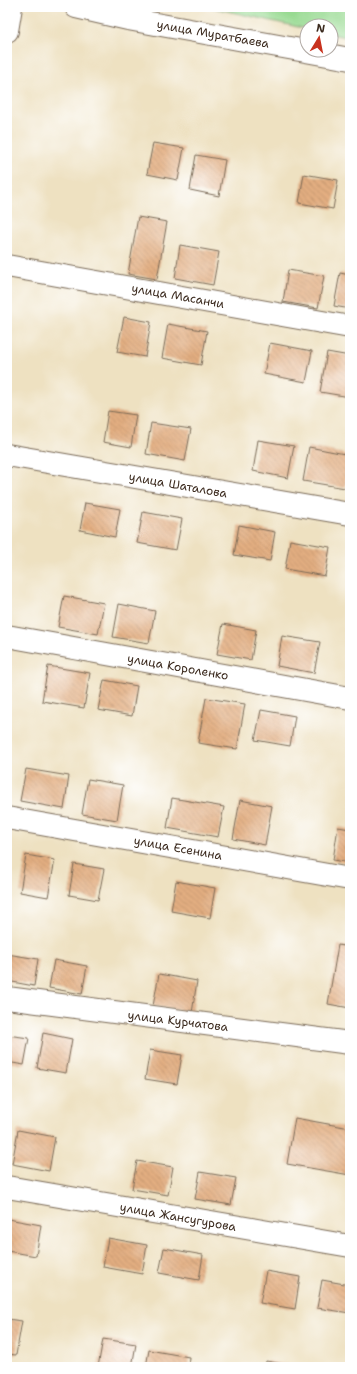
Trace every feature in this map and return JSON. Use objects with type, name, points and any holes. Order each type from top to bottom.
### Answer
[{"type":"street","points":[[7,31],[11,7]]},
{"type":"street","name":"улица Муратбаева","points":[[76,7],[128,19],[350,59]]},
{"type":"street","name":"улица Масанчи","points":[[7,266],[350,327]]},
{"type":"street","name":"улица Шаталова","points":[[7,456],[350,514]]},
{"type":"street","name":"улица Короленко","points":[[7,636],[350,698]]},
{"type":"street","name":"улица Есенина","points":[[7,818],[350,879]]},
{"type":"street","name":"улица Курчатова","points":[[7,998],[350,1043]]},
{"type":"street","name":"улица Жансугурова","points":[[7,1187],[350,1246]]},
{"type":"green space","points":[[209,7],[350,7],[350,38],[339,36],[339,18],[299,18],[299,27]]},
{"type":"building","points":[[153,143],[184,148],[178,180],[147,174]]},
{"type":"building","points":[[196,155],[225,160],[219,196],[190,190]]},
{"type":"building","points":[[304,174],[338,180],[333,209],[299,203]]},
{"type":"building","points":[[138,217],[167,222],[157,279],[128,274]]},
{"type":"building","points":[[180,245],[219,252],[213,285],[175,278]]},
{"type":"building","points":[[288,270],[324,276],[318,308],[283,302]]},
{"type":"building","points":[[340,273],[350,275],[350,309],[334,306]]},
{"type":"building","points":[[124,317],[151,322],[145,357],[117,352]]},
{"type":"building","points":[[168,324],[207,331],[201,365],[162,358]]},
{"type":"building","points":[[270,343],[312,351],[306,382],[264,374]]},
{"type":"building","points":[[327,352],[350,356],[350,397],[320,392]]},
{"type":"building","points":[[108,411],[136,415],[131,447],[103,442]]},
{"type":"building","points":[[151,423],[191,429],[185,461],[146,454]]},
{"type":"building","points":[[258,440],[294,446],[288,478],[253,471]]},
{"type":"building","points":[[309,447],[350,455],[345,488],[303,481]]},
{"type":"building","points":[[85,503],[120,509],[115,537],[80,530]]},
{"type":"building","points":[[143,512],[182,519],[176,550],[137,543]]},
{"type":"building","points":[[239,525],[275,532],[270,561],[234,555]]},
{"type":"building","points":[[290,540],[330,547],[325,576],[285,569]]},
{"type":"building","points":[[64,596],[104,603],[98,634],[58,627]]},
{"type":"building","points":[[119,604],[155,611],[149,643],[113,637]]},
{"type":"building","points":[[223,624],[256,630],[251,660],[217,654]]},
{"type":"building","points":[[282,636],[320,642],[314,673],[277,666]]},
{"type":"building","points":[[48,666],[90,673],[84,708],[42,701]]},
{"type":"building","points":[[104,680],[137,686],[132,716],[98,710]]},
{"type":"building","points":[[206,698],[245,704],[237,749],[198,743]]},
{"type":"building","points":[[261,710],[295,716],[290,746],[255,740]]},
{"type":"building","points":[[26,769],[69,776],[64,809],[20,801]]},
{"type":"building","points":[[88,779],[123,785],[117,820],[82,814]]},
{"type":"building","points":[[172,798],[224,807],[218,837],[167,828]]},
{"type":"building","points":[[240,800],[272,806],[265,845],[233,839]]},
{"type":"building","points":[[338,827],[350,829],[350,863],[333,860]]},
{"type":"building","points":[[26,855],[55,860],[48,897],[20,892]]},
{"type":"building","points":[[74,864],[104,869],[98,900],[69,895]]},
{"type":"building","points":[[176,881],[215,888],[210,918],[171,911]]},
{"type":"building","points":[[338,945],[350,947],[350,1008],[328,1004]]},
{"type":"building","points":[[7,954],[38,959],[34,986],[7,981]]},
{"type":"building","points":[[54,960],[87,966],[82,994],[49,988]]},
{"type":"building","points":[[159,974],[197,981],[192,1013],[153,1006]]},
{"type":"building","points":[[43,1033],[72,1039],[66,1073],[37,1068]]},
{"type":"building","points":[[7,1035],[29,1038],[24,1065],[7,1062]]},
{"type":"building","points":[[150,1050],[182,1055],[177,1084],[145,1079]]},
{"type":"building","points":[[295,1118],[350,1128],[350,1175],[287,1164]]},
{"type":"building","points":[[18,1130],[55,1137],[49,1171],[12,1164]]},
{"type":"building","points":[[137,1161],[173,1167],[168,1195],[132,1189]]},
{"type":"building","points":[[200,1172],[236,1178],[231,1205],[195,1199]]},
{"type":"building","points":[[8,1219],[41,1225],[36,1256],[7,1251]]},
{"type":"building","points":[[108,1238],[147,1245],[142,1274],[103,1267]]},
{"type":"building","points":[[164,1248],[203,1255],[199,1280],[159,1273]]},
{"type":"building","points":[[266,1271],[300,1277],[295,1309],[260,1303]]},
{"type":"building","points":[[322,1280],[350,1285],[350,1313],[317,1308]]},
{"type":"building","points":[[7,1319],[22,1321],[16,1355],[7,1354]]},
{"type":"building","points":[[103,1339],[136,1344],[132,1367],[98,1367]]},
{"type":"building","points":[[149,1350],[189,1357],[188,1367],[146,1367]]},
{"type":"building","points":[[266,1361],[294,1366],[294,1367],[265,1367]]}]
